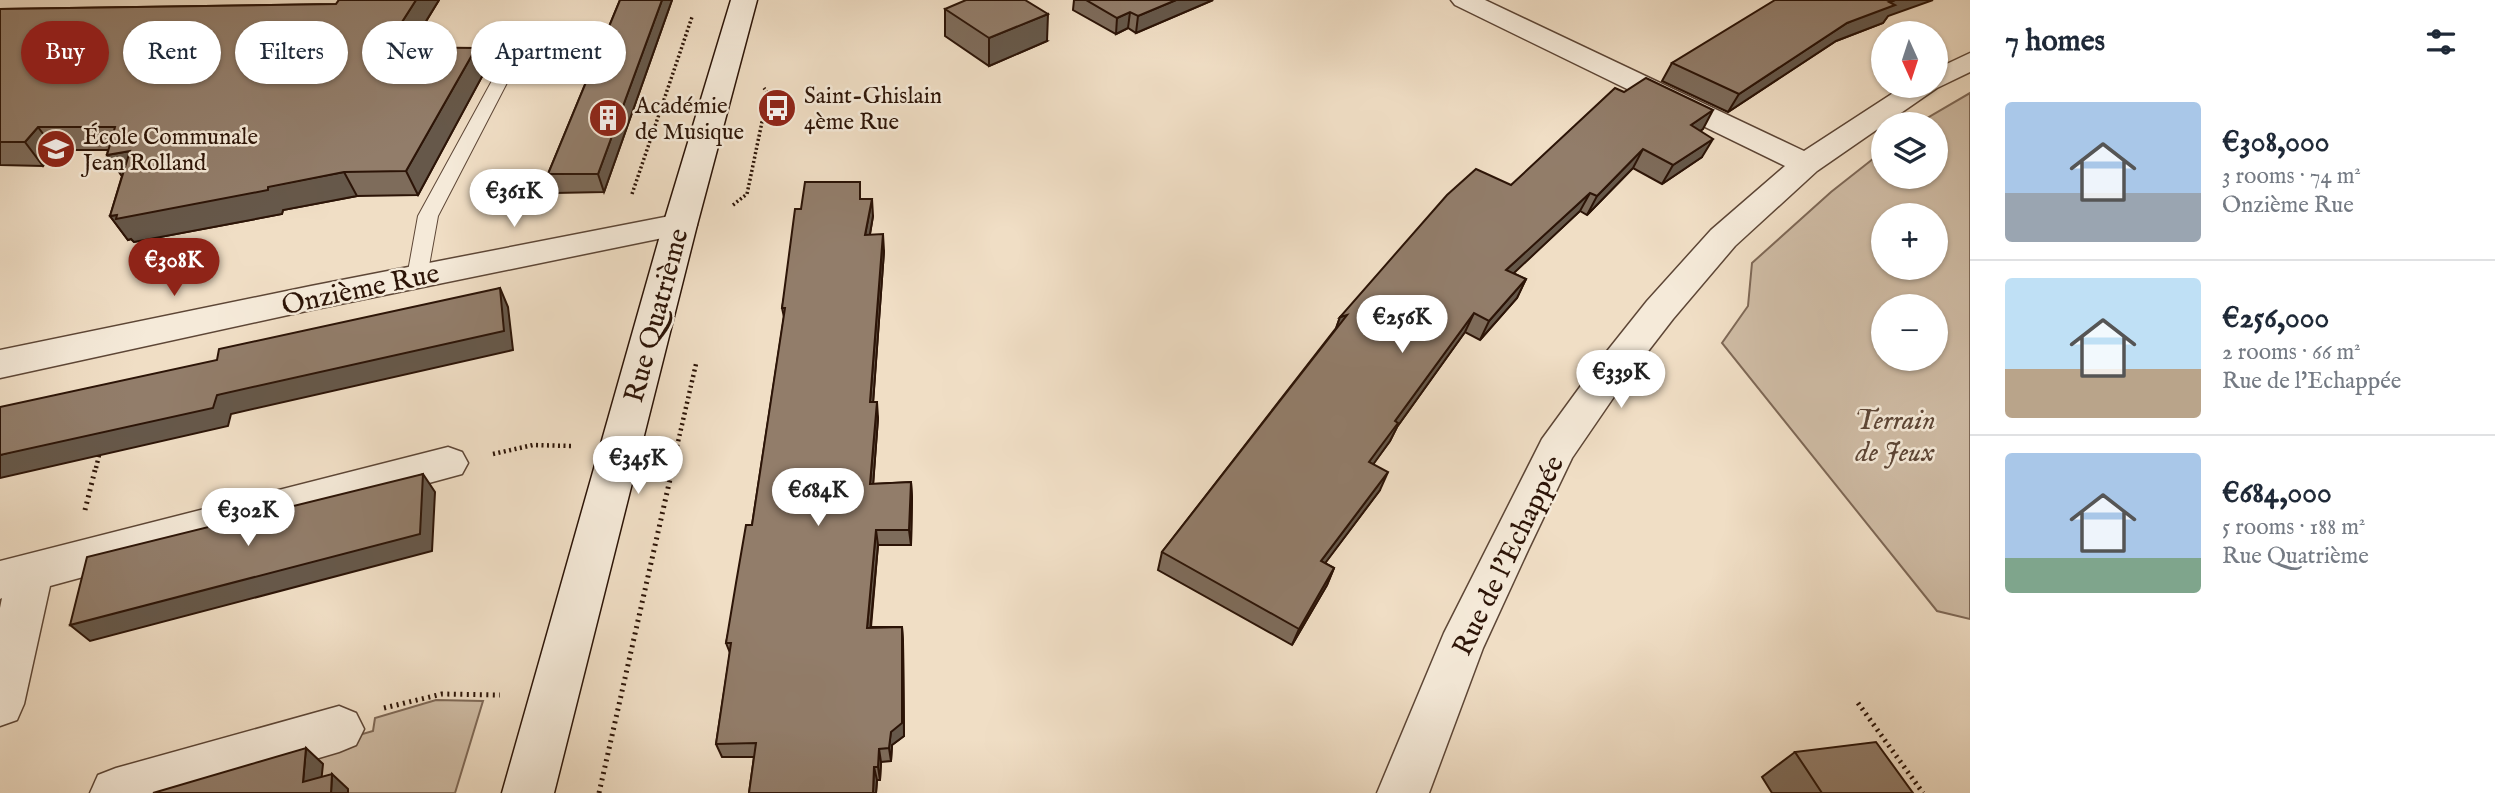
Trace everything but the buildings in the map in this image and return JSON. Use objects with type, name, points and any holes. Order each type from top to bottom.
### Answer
[{"type":"street","name":"Rue Quatrième","points":[[528,793],[680,225],[744,0]]},
{"type":"street","points":[[1464,0],[1806,164]]},
{"type":"street","points":[[1948,73],[1970,61]]},
{"type":"street","name":"Rue de l'Echappée","points":[[1402,793],[1460,648],[1556,450],[1609,375],[1723,238],[1806,164],[1853,130],[1905,98]]},
{"type":"street","name":"Onzième Rue","points":[[0,364],[417,276],[680,225]]},
{"type":"street","points":[[0,704],[34,571],[449,463]]},
{"type":"street","points":[[116,793],[339,729]]},
{"type":"lane","points":[[417,276],[428,216],[498,84]]},
{"type":"path","points":[[730,218],[733,205],[747,194],[768,93],[764,88],[766,79]]},
{"type":"path","points":[[599,793],[696,362]]},
{"type":"path","points":[[449,463],[533,445],[575,447]]},
{"type":"path","points":[[34,571],[101,446]]},
{"type":"path","points":[[339,729],[376,710],[442,694],[501,695]]},
{"type":"path","points":[[1858,703],[1923,793]]},
{"type":"green space","name":"Terrain de Jeux","points":[[1970,93],[1970,619],[1937,611],[1722,343],[1748,306],[1752,263],[1831,192],[1871,160],[1871,189],[1948,189],[1948,112],[1938,112]]},
{"type":"green space","points":[[436,700],[483,701],[455,793],[158,793],[373,731],[375,718]]},
{"type":"place","name":"Saint-Ghislain 4ème Rue","points":[[777,108]]},
{"type":"place","name":"Académie de Musique","points":[[608,118]]},
{"type":"place","name":"École Communale Jean Rolland","points":[[56,149]]}]
